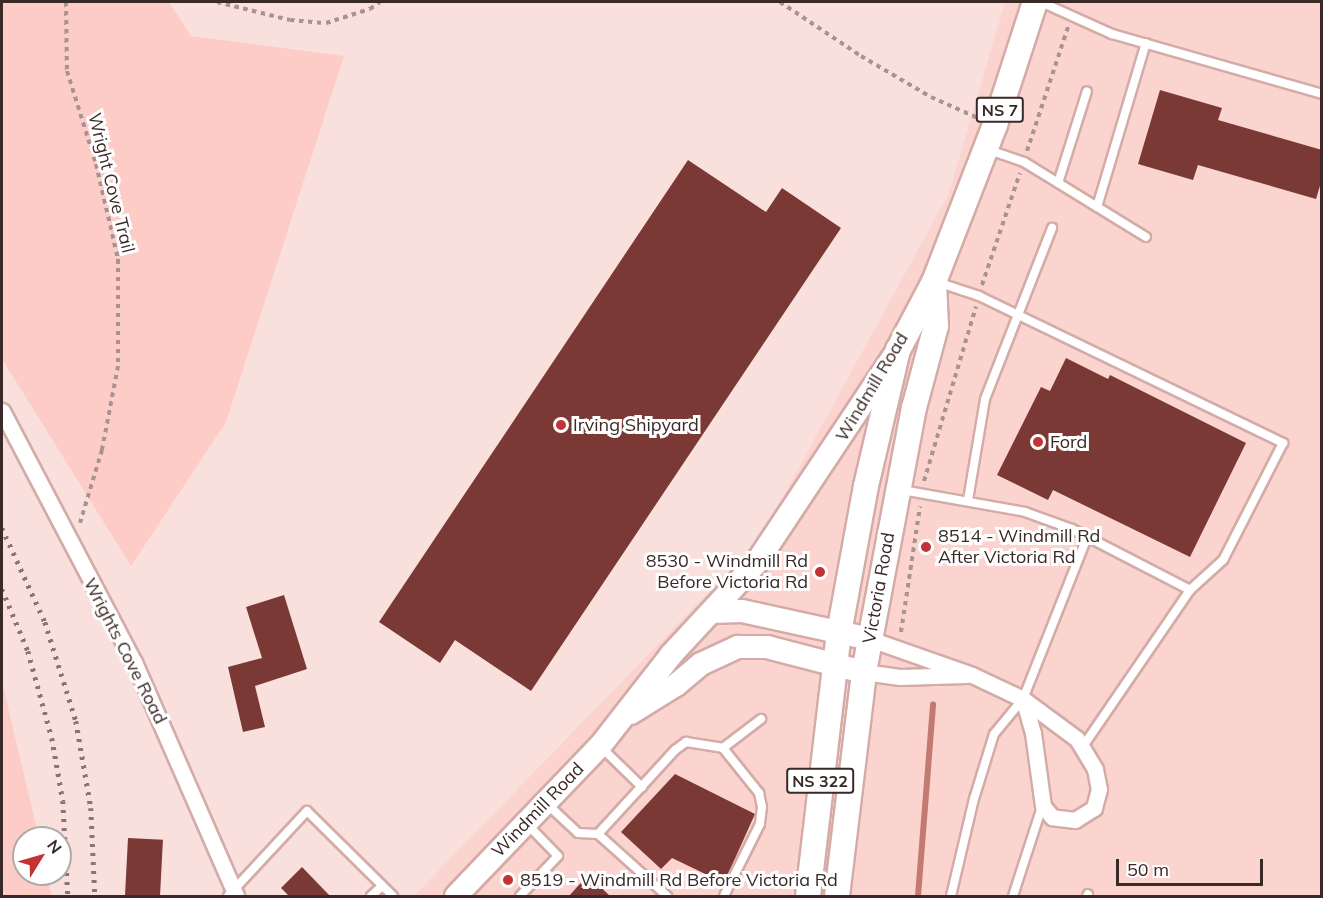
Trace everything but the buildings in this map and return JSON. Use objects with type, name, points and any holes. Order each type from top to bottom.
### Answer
[{"type":"main road","name":"Windmill Road","points":[[458,896],[600,746],[617,721],[757,562],[790,516],[898,350],[934,282],[995,125],[1035,2]]},
{"type":"main road","name":"Victoria Road","points":[[837,897],[864,672],[897,489],[936,326],[934,282]]},
{"type":"main road","name":"Victoria Road","points":[[808,897],[839,633],[866,486],[898,350]]},
{"type":"main road","points":[[711,612],[742,610],[870,639]]},
{"type":"main road","name":"Windmill Road","points":[[617,721],[676,686],[701,663],[738,647],[767,646],[864,672]]},
{"type":"street","name":"Wrights Cove Road","points":[[2,411],[134,662],[232,895]]},
{"type":"street","points":[[870,639],[972,675],[1023,699],[1054,719],[1082,748],[1095,769],[1099,789],[1094,808],[1075,820],[1052,817],[1043,806],[1033,733],[1023,699]]},
{"type":"street","points":[[864,672],[900,678],[972,675]]},
{"type":"lane","points":[[1041,2],[1146,43],[1322,94]]},
{"type":"lane","points":[[1097,207],[1146,43]]},
{"type":"lane","points":[[1058,183],[1087,91]]},
{"type":"lane","points":[[985,149],[1024,162],[1146,237]]},
{"type":"lane","points":[[968,500],[985,399],[1015,315],[1052,228]]},
{"type":"lane","points":[[934,282],[979,296],[1282,443],[1223,560],[1190,590],[1082,748]]},
{"type":"lane","points":[[897,489],[1025,512],[1087,537],[1190,590]]},
{"type":"lane","points":[[951,897],[974,799],[994,734],[1023,699],[1087,537]]},
{"type":"lane","points":[[723,748],[761,719]]},
{"type":"lane","points":[[598,834],[686,742],[723,748],[759,793],[762,807],[760,824],[724,897]]},
{"type":"lane","points":[[600,746],[642,787]]},
{"type":"lane","points":[[546,803],[578,833],[598,834],[667,897]]},
{"type":"lane","points":[[1013,897],[1043,806]]},
{"type":"lane","points":[[232,895],[307,811],[393,897]]},
{"type":"lane","points":[[520,897],[558,856],[526,823]]},
{"type":"lane","points":[[371,897],[382,886]]},
{"type":"path","name":"Wright Cove Trail","points":[[66,2],[67,70],[96,164],[118,259],[118,366],[102,450],[72,547]]},
{"type":"path","points":[[217,2],[290,20],[326,23],[370,9],[380,2]]},
{"type":"path","points":[[780,2],[932,97],[995,125]]},
{"type":"path","points":[[923,486],[979,296],[1072,15]]},
{"type":"path","points":[[898,647],[921,497]]},
{"type":"shaded area","points":[[2,2],[169,2],[191,36],[344,56],[226,422],[131,566],[2,359]]},
{"type":"shaded area","points":[[1005,2],[1321,2],[1321,896],[414,896],[760,539],[949,193]]},
{"type":"shaded area","points":[[2,682],[36,826],[12,826],[12,886],[50,886],[52,896],[2,896]]},
{"type":"waterway","points":[[918,896],[933,705]]},
{"type":"railway","points":[[2,528],[45,622],[76,721],[91,808],[95,896]]},
{"type":"railway","points":[[2,589],[28,651],[52,738],[63,801],[68,896]]},
{"type":"place","name":"Irving Shipyard","points":[[561,425]]},
{"type":"place","name":"Ford","points":[[1038,442]]},
{"type":"place","name":"8514 - Windmill Rd After Victoria Rd","points":[[926,547]]},
{"type":"place","name":"8530 - Windmill Rd Before Victoria Rd","points":[[820,572]]},
{"type":"place","name":"8519 - Windmill Rd Before Victoria Rd","points":[[508,880]]}]
